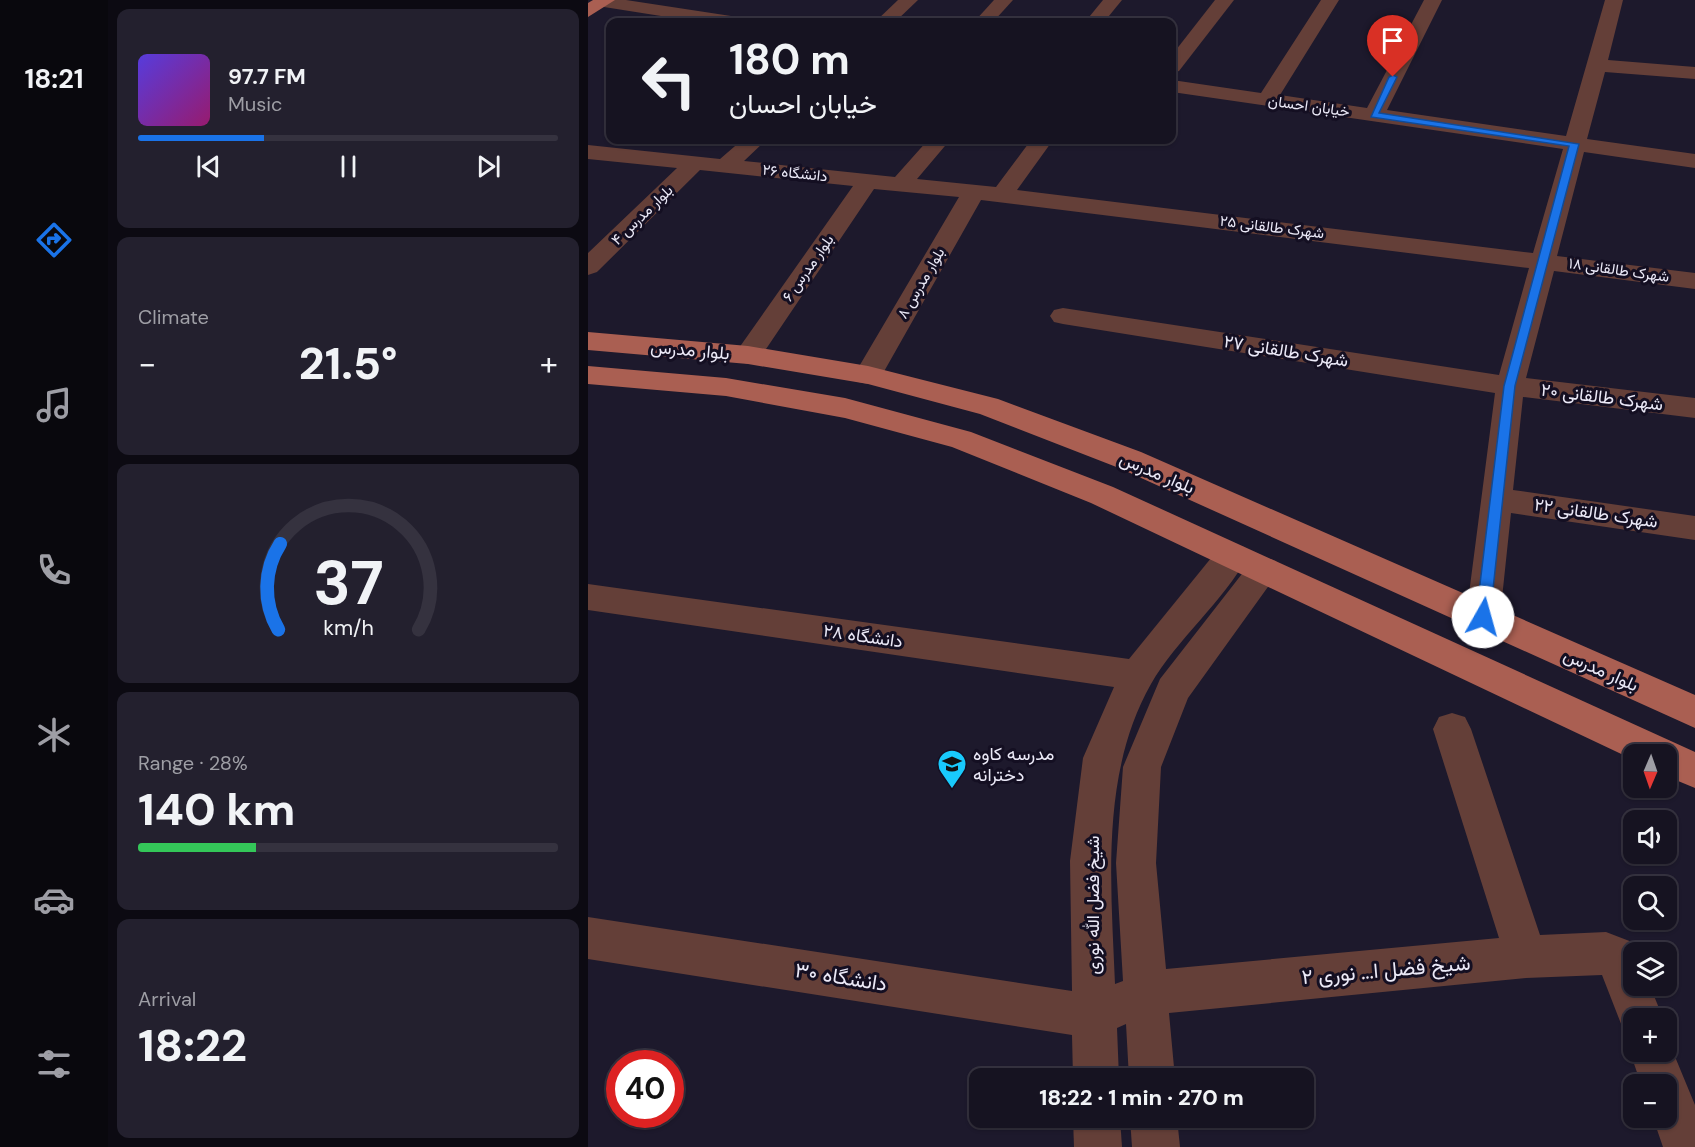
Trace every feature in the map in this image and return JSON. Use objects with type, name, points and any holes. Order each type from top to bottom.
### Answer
[{"type":"main road","name":"بلوار مدرس","points":[[588,340],[747,355],[868,375],[988,406],[1130,460],[1695,712]]},
{"type":"main road","name":"بلوار مدرس","points":[[588,375],[737,389],[845,408],[962,439],[1102,495],[1638,744]]},
{"type":"main road","points":[[1677,762],[1695,771]]},
{"type":"street","points":[[889,18],[909,0]]},
{"type":"street","points":[[987,18],[1004,0]]},
{"type":"street","points":[[1097,18],[1113,0]]},
{"type":"street","points":[[1374,115],[1432,0]]},
{"type":"street","points":[[1483,617],[1509,386],[1614,0]]},
{"type":"street","points":[[599,4],[701,18]]},
{"type":"street","points":[[1176,62],[1221,5]]},
{"type":"street","points":[[1267,100],[1326,7]]},
{"type":"street","points":[[1596,65],[1695,73]]},
{"type":"street","name":"خیابان احسان","points":[[1176,87],[1695,161]]},
{"type":"street","points":[[588,152],[606,135]]},
{"type":"street","points":[[725,166],[750,144]]},
{"type":"street","points":[[901,184],[936,144]]},
{"type":"street","points":[[1002,195],[1039,144]]},
{"type":"street","name":"دانشگاه ۲۶","points":[[588,152],[1002,195]]},
{"type":"street","name":"بلوار مدرس ۴","points":[[588,267],[695,163]]},
{"type":"street","name":"بلوار مدرس ۶","points":[[747,355],[868,181]]},
{"type":"street","name":"بلوار مدرس ۸","points":[[868,375],[974,192]]},
{"type":"street","name":"شهرک طالقانی ۲۵","points":[[1002,195],[1542,260]]},
{"type":"street","name":"شهرک طالقانی ۱۸","points":[[1542,260],[1695,281]]},
{"type":"street","name":"شهرک طالقانی ۲۷","points":[[1063,316],[1509,386]]},
{"type":"street","name":"شهرک طالقانی ۲۰","points":[[1509,386],[1695,408]]},
{"type":"street","name":"شهرک طالقانی ۲۲","points":[[1496,498],[1695,528]]},
{"type":"street","points":[[1151,1068],[1136,863],[1142,768],[1173,690],[1248,563]]},
{"type":"street","name":"شیخ فضل الله نوری","points":[[1096,1068],[1090,861],[1102,758],[1137,675],[1248,563]]},
{"type":"street","name":"دانشگاه ۲۸","points":[[588,597],[1137,675]]},
{"type":"street","points":[[1452,729],[1526,957]]},
{"type":"street","name":"دانشگاه ۳۰","points":[[588,938],[1093,1016]]},
{"type":"street","name":"شیخ فضل ا... نوری ۲","points":[[1093,1016],[1147,993],[1526,957],[1606,953],[1617,957],[1637,1008]]},
{"type":"street","points":[[1677,1120],[1687,1147]]},
{"type":"street","points":[[1097,1128],[1098,1147]]},
{"type":"street","points":[[1155,1128],[1156,1147]]},
{"type":"place","name":"مدرسه کاوه دخترانه","points":[[952,790]]},
{"type":"route","points":[[1393,77],[1374,115],[1574,144],[1509,386],[1483,617]]}]
